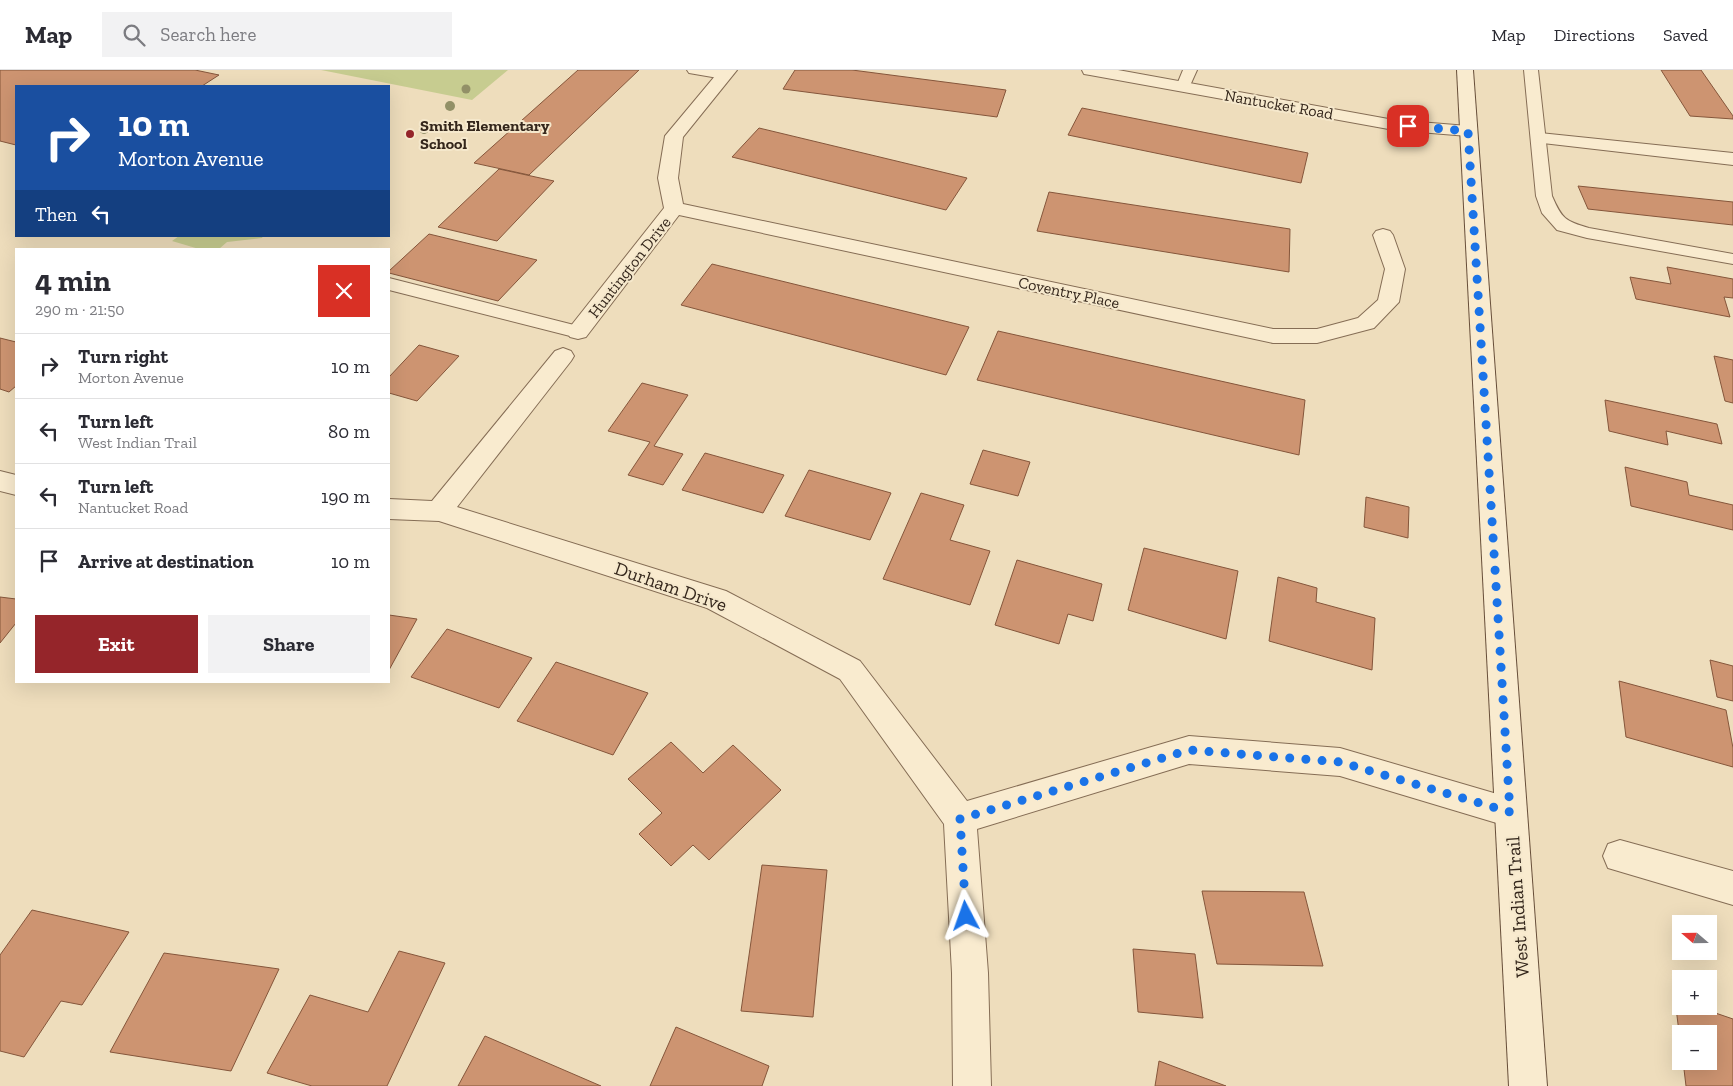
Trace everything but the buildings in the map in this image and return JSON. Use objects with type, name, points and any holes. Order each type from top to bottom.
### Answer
[{"type":"street","name":"Nantucket Road","points":[[1090,70],[1394,125],[1468,131]]},
{"type":"street","name":"West Indian Trail","points":[[1465,70],[1528,1086]]},
{"type":"street","name":"Huntington Drive","points":[[578,332],[674,208],[668,178],[674,136],[726,73]]},
{"type":"street","points":[[1540,138],[1733,159]]},
{"type":"street","name":"Coventry Place","points":[[674,208],[1273,336],[1317,336],[1366,323],[1388,302],[1395,269],[1382,235]]},
{"type":"street","points":[[439,511],[563,356]]},
{"type":"street","points":[[0,481],[15,485]]},
{"type":"street","name":"Durham Drive","points":[[390,509],[439,511],[716,599],[850,670],[960,819]]},
{"type":"street","points":[[972,1086],[970,973],[960,819],[1189,750],[1340,762],[1510,812]]},
{"type":"street","points":[[1620,856],[1733,888]]},
{"type":"lane","points":[[694,70],[726,73]]},
{"type":"lane","points":[[1183,87],[1190,70]]},
{"type":"lane","points":[[1531,70],[1540,138],[1544,196],[1551,213],[1563,226],[1587,233],[1733,260]]},
{"type":"lane","points":[[390,284],[578,332]]},
{"type":"green space","points":[[321,70],[508,70],[472,100]]},
{"type":"green space","points":[[178,237],[262,237],[227,242],[220,248],[196,248],[172,241]]},
{"type":"place","name":"Smith Elementary School","points":[[410,134]]},
{"type":"route","points":[[966,916],[960,819],[1189,750],[1340,762],[1510,812],[1468,131],[1408,126]]}]
